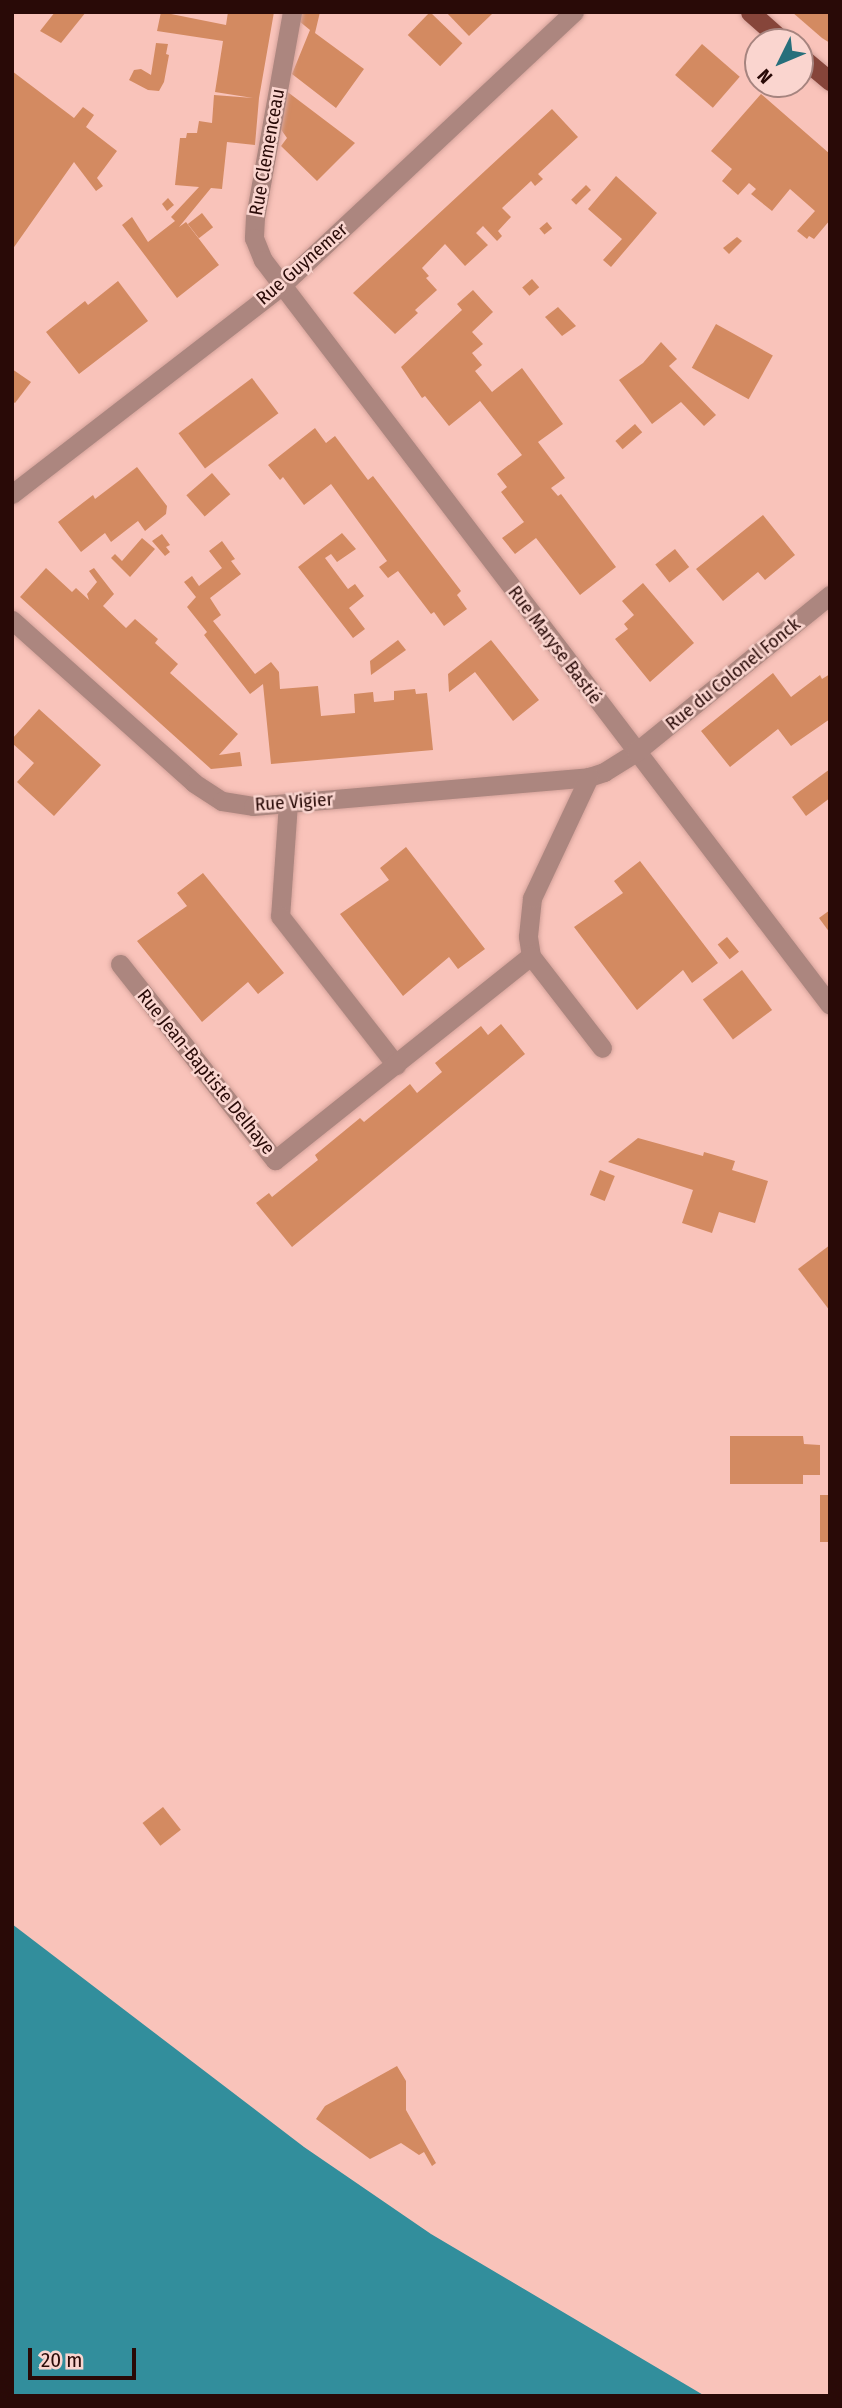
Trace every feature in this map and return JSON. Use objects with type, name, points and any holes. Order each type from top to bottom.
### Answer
[{"type":"main road","points":[[750,12],[768,28]]},
{"type":"main road","points":[[814,68],[830,81]]},
{"type":"street","name":"Rue Clemenceau","points":[[282,285],[263,260],[254,228],[292,12]]},
{"type":"street","name":"Rue Guynemer","points":[[12,494],[282,285],[574,12]]},
{"type":"street","name":"Rue Maryse Bastié","points":[[282,285],[830,1005]]},
{"type":"street","name":"Rue du Colonel Fonck","points":[[636,752],[830,595]]},
{"type":"street","name":"Rue Vigier","points":[[12,620],[208,794],[238,805],[288,803],[589,776],[604,772],[636,752]]},
{"type":"street","points":[[589,776],[532,898],[528,936],[531,956],[602,1048]]},
{"type":"street","points":[[288,803],[280,916],[396,1065]]},
{"type":"street","name":"Rue Jean-Baptiste Delhaye","points":[[120,964],[275,1160],[531,956]]},
{"type":"water","points":[[12,1924],[304,2147],[431,2234],[705,2396],[12,2396]]},
{"type":"building","points":[[55,12],[86,12],[61,43],[40,31]]},
{"type":"building","points":[[161,12],[226,25],[228,12],[274,12],[259,98],[255,145],[227,142],[222,189],[211,188],[179,227],[186,222],[219,265],[177,298],[122,225],[132,217],[148,242],[175,221],[171,217],[199,187],[175,185],[180,138],[186,138],[187,133],[197,133],[199,121],[212,123],[214,95],[253,98],[215,92],[223,41],[157,31]]},
{"type":"building","points":[[300,12],[320,12],[315,33],[364,69],[336,108],[292,74],[310,30],[299,21]]},
{"type":"building","points":[[430,12],[462,43],[440,66],[408,35]]},
{"type":"building","points":[[446,12],[491,12],[492,14],[469,36]]},
{"type":"building","points":[[792,12],[830,12],[830,43],[814,31],[814,28]]},
{"type":"building","points":[[156,43],[168,44],[166,54],[169,55],[164,82],[159,91],[148,90],[129,80],[134,70],[141,69],[151,75]]},
{"type":"building","points":[[702,44],[740,77],[713,108],[675,75]]},
{"type":"building","points":[[12,71],[74,118],[83,107],[94,115],[86,127],[117,151],[97,178],[103,186],[96,191],[74,162],[12,250]]},
{"type":"building","points":[[285,90],[355,143],[317,181],[281,146],[287,138],[280,128]]},
{"type":"building","points":[[757,98],[766,98],[830,154],[830,220],[814,239],[809,236],[807,239],[797,231],[815,211],[790,189],[772,211],[751,194],[756,189],[749,183],[738,195],[722,181],[732,169],[711,151]]},
{"type":"building","points":[[552,109],[578,137],[538,174],[543,179],[535,186],[531,181],[502,208],[511,217],[498,231],[502,236],[497,241],[483,226],[476,233],[488,245],[465,266],[445,244],[422,268],[429,276],[426,278],[437,290],[415,310],[418,313],[395,334],[353,293]]},
{"type":"building","points":[[616,176],[657,213],[611,267],[603,260],[622,239],[588,209]]},
{"type":"building","points":[[586,185],[591,190],[576,205],[571,200]]},
{"type":"building","points":[[168,198],[174,205],[167,211],[162,204]]},
{"type":"building","points":[[202,213],[213,227],[199,238],[188,224]]},
{"type":"building","points":[[547,222],[552,228],[544,235],[539,228]]},
{"type":"building","points":[[737,237],[742,241],[729,254],[723,248]]},
{"type":"building","points":[[532,279],[539,287],[529,296],[522,288]]},
{"type":"building","points":[[118,281],[148,321],[79,374],[46,332],[85,301],[88,305]]},
{"type":"building","points":[[473,290],[493,312],[472,332],[483,344],[472,353],[482,365],[475,371],[492,392],[522,368],[563,424],[538,442],[565,478],[551,488],[558,496],[561,494],[616,567],[580,595],[536,538],[515,554],[502,538],[524,522],[501,492],[507,487],[497,474],[522,455],[480,401],[449,426],[425,396],[422,398],[401,367],[462,310],[457,304]]},
{"type":"building","points":[[558,307],[576,326],[562,336],[545,317]]},
{"type":"building","points":[[716,324],[773,356],[749,399],[692,368]]},
{"type":"building","points":[[661,342],[677,359],[669,366],[716,415],[704,426],[681,402],[652,424],[619,380],[643,363]]},
{"type":"building","points":[[12,369],[31,382],[15,403],[12,401]]},
{"type":"building","points":[[252,378],[278,413],[205,469],[179,433]]},
{"type":"building","points":[[635,424],[642,432],[623,449],[615,441]]},
{"type":"building","points":[[315,428],[326,443],[335,436],[368,480],[373,476],[461,591],[457,595],[467,609],[444,626],[434,612],[431,614],[398,571],[388,578],[379,567],[387,561],[331,484],[304,505],[283,477],[280,480],[268,465]]},
{"type":"building","points":[[137,467],[167,506],[166,514],[145,531],[138,521],[111,542],[105,533],[81,552],[58,522],[93,495],[95,499]]},
{"type":"building","points":[[212,473],[230,494],[205,516],[186,495]]},
{"type":"building","points":[[763,515],[795,555],[765,580],[758,572],[723,601],[696,569]]},
{"type":"building","points":[[342,533],[356,549],[337,562],[331,554],[325,558],[348,589],[355,584],[364,596],[349,608],[365,629],[353,638],[298,567]]},
{"type":"building","points":[[162,534],[170,545],[166,547],[170,552],[165,556],[152,541]]},
{"type":"building","points":[[142,538],[155,549],[130,577],[111,558],[115,554],[122,561]]},
{"type":"building","points":[[222,541],[235,559],[231,561],[241,574],[210,598],[221,615],[213,621],[255,674],[271,662],[279,672],[280,689],[318,686],[321,716],[355,713],[354,694],[373,692],[374,702],[394,700],[394,691],[415,689],[416,694],[427,693],[433,750],[271,764],[263,684],[250,694],[204,635],[207,632],[187,607],[196,597],[184,582],[192,576],[199,586],[222,568],[209,551]]},
{"type":"building","points":[[675,549],[689,567],[669,583],[655,564]]},
{"type":"building","points":[[46,568],[72,592],[76,588],[89,600],[87,594],[97,582],[89,571],[94,568],[114,594],[103,606],[126,628],[135,619],[158,639],[155,643],[178,664],[170,673],[238,734],[219,755],[240,752],[242,766],[211,769],[20,597]]},
{"type":"building","points":[[643,583],[694,643],[650,682],[615,639],[628,629],[624,624],[634,615],[622,601]]},
{"type":"building","points":[[398,640],[406,650],[371,675],[370,661]]},
{"type":"building","points":[[491,640],[539,700],[513,721],[475,672],[449,692],[448,674]]},
{"type":"building","points":[[773,673],[791,697],[820,675],[822,679],[830,674],[830,719],[791,746],[778,729],[730,767],[701,731]]},
{"type":"building","points":[[39,709],[101,765],[54,816],[17,782],[34,763],[12,743],[12,739]]},
{"type":"building","points":[[830,769],[830,798],[806,816],[792,797]]},
{"type":"building","points":[[406,847],[485,949],[458,969],[449,957],[403,996],[340,914],[389,880],[380,868]]},
{"type":"building","points":[[640,861],[718,963],[692,983],[683,970],[637,1010],[574,927],[623,893],[614,881]]},
{"type":"building","points":[[203,873],[284,973],[258,994],[248,982],[202,1022],[137,941],[187,906],[177,893]]},
{"type":"building","points":[[830,910],[830,933],[819,918]]},
{"type":"building","points":[[727,937],[739,952],[730,959],[718,945]]},
{"type":"building","points":[[742,970],[772,1010],[733,1039],[703,999]]},
{"type":"building","points":[[501,1024],[525,1054],[292,1247],[256,1203],[269,1193],[272,1197],[318,1160],[315,1155],[360,1118],[364,1122],[410,1084],[417,1093],[442,1072],[435,1063],[481,1026],[488,1035]]},
{"type":"building","points":[[638,1138],[703,1156],[704,1152],[735,1161],[732,1170],[768,1181],[755,1223],[719,1212],[712,1233],[682,1223],[693,1190],[608,1162]]},
{"type":"building","points":[[600,1170],[615,1176],[605,1201],[590,1195]]},
{"type":"building","points":[[830,1245],[830,1311],[798,1269]]},
{"type":"building","points":[[730,1436],[803,1436],[804,1444],[820,1445],[820,1475],[803,1475],[803,1484],[730,1484]]},
{"type":"building","points":[[820,1495],[830,1495],[830,1542],[820,1542]]},
{"type":"building","points":[[163,1807],[181,1830],[160,1846],[143,1823]]},
{"type":"building","points":[[397,2066],[406,2081],[406,2110],[436,2163],[432,2166],[424,2152],[419,2155],[401,2143],[370,2159],[316,2119],[325,2106]]}]
